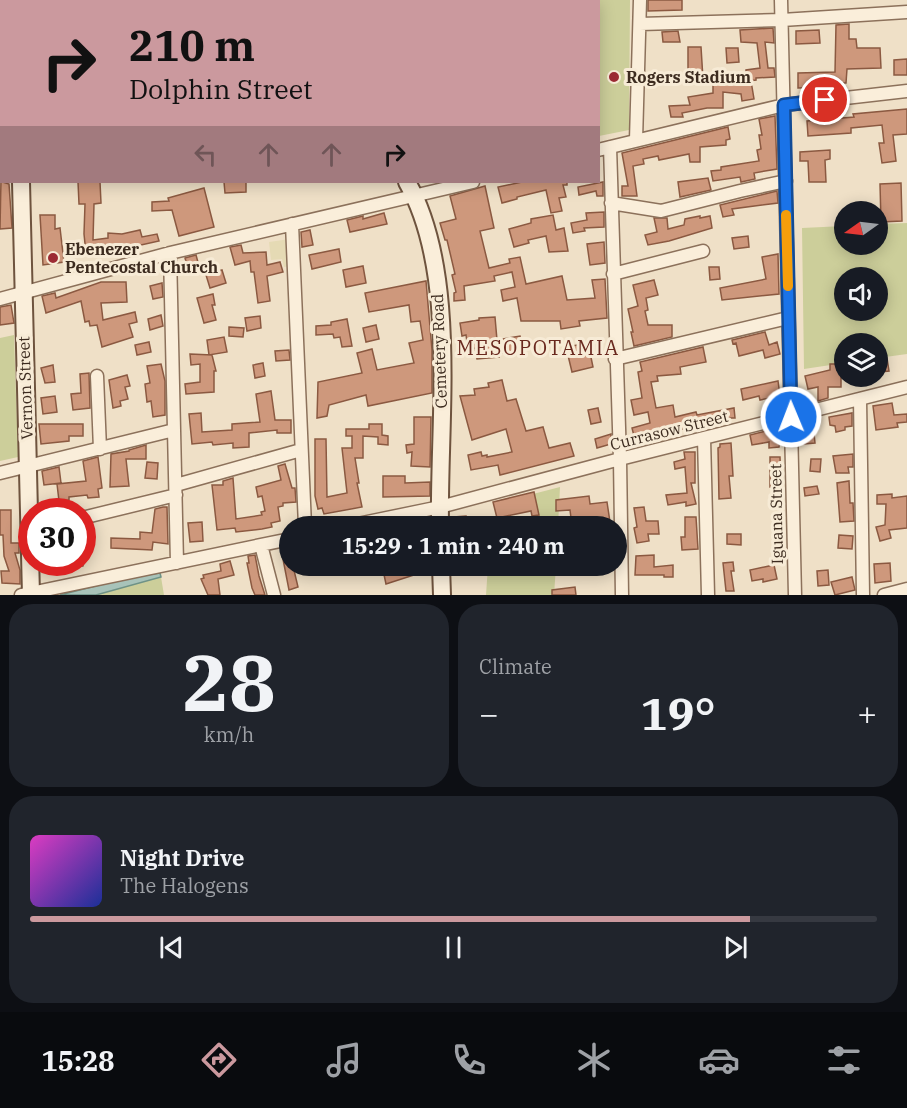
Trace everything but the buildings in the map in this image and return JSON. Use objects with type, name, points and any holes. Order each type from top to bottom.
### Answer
[{"type":"main road","name":"Vernon Street","points":[[21,183],[29,498]]},
{"type":"main road","name":"Cemetery Road","points":[[411,189],[432,251],[439,302],[442,394],[440,516]]},
{"type":"main road","name":"Vernon Street","points":[[27,594],[28,576]]},
{"type":"main road","points":[[441,576],[442,595]]},
{"type":"street","points":[[636,140],[640,0]]},
{"type":"street","name":"Iguana Street","points":[[782,0],[795,595]]},
{"type":"street","points":[[640,24],[782,20],[907,12]]},
{"type":"street","points":[[622,595],[620,459],[611,203],[604,148],[784,105],[907,91]]},
{"type":"street","points":[[611,203],[661,211],[786,181]]},
{"type":"street","points":[[0,299],[170,253],[292,224],[411,189],[465,183]]},
{"type":"street","points":[[292,224],[304,516]]},
{"type":"street","points":[[613,274],[703,251]]},
{"type":"street","points":[[170,253],[177,563]]},
{"type":"street","points":[[615,359],[788,318]]},
{"type":"street","points":[[98,376],[100,449]]},
{"type":"street","name":"Currasow Street","points":[[396,516],[440,507],[907,387]]},
{"type":"street","points":[[860,399],[863,595]]},
{"type":"street","points":[[0,472],[174,430]]},
{"type":"street","points":[[704,438],[708,595]]},
{"type":"street","points":[[96,514],[301,450]]},
{"type":"street","points":[[27,594],[279,541]]},
{"type":"street","points":[[261,545],[274,595]]},
{"type":"street","points":[[884,595],[907,589]]},
{"type":"shaded area","points":[[290,239],[293,266],[284,267],[282,259],[271,260],[269,242]]},
{"type":"green space","name":"Rogers Stadium","points":[[600,0],[630,0],[629,130],[600,136]]},
{"type":"green space","points":[[907,223],[907,354],[888,357],[888,333],[834,333],[834,364],[804,369],[802,228],[834,226],[834,255],[888,255],[888,224]]},
{"type":"green space","points":[[14,335],[18,457],[0,461],[0,338]]},
{"type":"green space","points":[[560,487],[559,516],[534,516],[533,494]]},
{"type":"green space","points":[[487,576],[555,576],[554,595],[486,595]]},
{"type":"green space","points":[[161,577],[164,595],[96,595]]},
{"type":"water","points":[[160,573],[161,577],[96,595],[60,595],[131,577]]},
{"type":"slow traffic","points":[[786,215],[788,286]]},
{"type":"place","name":"Rogers Stadium","points":[[614,77]]},
{"type":"place","name":"Ebenezer Pentecostal Church","points":[[53,258]]},
{"type":"district","name":"MESOPOTAMIA","points":[[538,348]]},
{"type":"route","points":[[791,417],[784,105],[825,100]]}]
